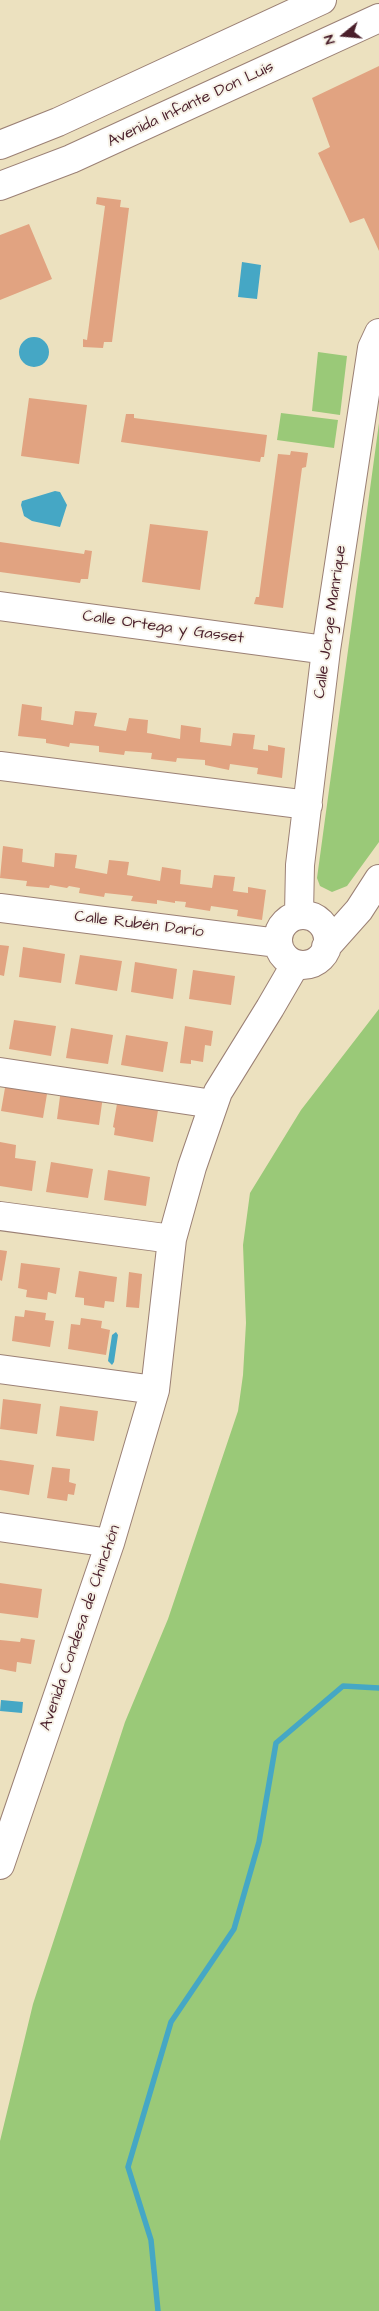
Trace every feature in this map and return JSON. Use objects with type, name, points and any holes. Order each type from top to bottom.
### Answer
[{"type":"street","points":[[0,145],[58,122],[322,0]]},
{"type":"street","name":"Avenida Infante Don Luis","points":[[0,186],[71,160],[379,18]]},
{"type":"street","name":"Calle Jorge Manrique","points":[[310,917],[300,865],[326,650],[372,348],[379,333]]},
{"type":"street","name":"Calle Ortega y Gasset","points":[[0,606],[326,650]]},
{"type":"street","points":[[0,766],[308,805]]},
{"type":"street","points":[[358,910],[310,917],[293,916],[281,927],[278,943],[284,957],[295,965],[309,966],[319,962],[326,947],[358,910],[379,879]]},
{"type":"street","name":"Calle Rubén Darío","points":[[0,908],[278,943]]},
{"type":"street","points":[[310,917],[327,937],[326,947]]},
{"type":"street","name":"Avenida Condesa de Chinchón","points":[[0,1865],[110,1543],[155,1390],[172,1239],[192,1167],[218,1092],[295,965]]},
{"type":"street","points":[[0,1072],[213,1104]]},
{"type":"street","points":[[0,1216],[172,1239]]},
{"type":"street","points":[[0,1369],[155,1390]]},
{"type":"street","points":[[0,1527],[110,1543]]},
{"type":"green space","points":[[318,352],[347,356],[340,415],[312,411]]},
{"type":"green space","points":[[281,413],[338,420],[334,448],[277,440]]},
{"type":"green space","points":[[379,423],[379,842],[347,886],[332,892],[320,886],[317,878]]},
{"type":"green space","points":[[379,1009],[379,2311],[0,2311],[0,2141],[33,2004],[125,1722],[168,1619],[238,1411],[243,1375],[246,1323],[243,1245],[250,1193],[301,1110]]},
{"type":"water","points":[[242,262],[261,265],[257,299],[238,297]]},
{"type":"water","points":[[34,337],[40,338],[48,346],[48,358],[40,366],[34,367],[28,366],[20,358],[19,352],[20,346],[28,338]]},
{"type":"water","points":[[55,491],[60,492],[67,505],[60,527],[32,521],[24,516],[21,505],[22,501]]},
{"type":"water","points":[[116,1332],[118,1335],[112,1365],[108,1361],[112,1335]]},
{"type":"water","points":[[1,1700],[23,1702],[22,1713],[0,1711]]},
{"type":"building","points":[[379,66],[379,251],[364,218],[350,223],[318,153],[330,147],[312,98]]},
{"type":"building","points":[[97,197],[121,200],[120,207],[129,208],[112,342],[104,342],[103,348],[83,347],[83,339],[87,340],[105,206],[96,204]]},
{"type":"building","points":[[29,224],[52,279],[0,300],[0,235]]},
{"type":"building","points":[[29,398],[87,405],[79,464],[21,456]]},
{"type":"building","points":[[126,414],[134,414],[134,418],[267,435],[264,457],[261,457],[260,462],[121,442]]},
{"type":"building","points":[[291,451],[308,453],[306,467],[302,468],[283,608],[254,604],[256,597],[259,597],[278,454],[290,455]]},
{"type":"building","points":[[150,524],[208,531],[200,590],[142,582]]},
{"type":"building","points":[[0,542],[84,554],[85,550],[92,551],[88,579],[81,579],[80,583],[0,572]]},
{"type":"building","points":[[22,704],[42,707],[41,720],[73,725],[75,711],[97,713],[94,726],[126,731],[129,718],[148,720],[147,733],[180,739],[181,725],[201,728],[200,742],[231,746],[233,733],[255,735],[253,749],[268,751],[268,745],[285,748],[282,778],[257,774],[258,768],[230,764],[229,770],[205,765],[205,760],[177,758],[176,762],[151,759],[152,753],[125,751],[124,755],[99,752],[99,746],[70,743],[69,747],[46,743],[46,739],[18,736]]},
{"type":"building","points":[[3,846],[23,849],[22,862],[54,867],[55,853],[77,855],[75,868],[107,874],[109,860],[129,862],[127,875],[160,881],[162,867],[181,870],[180,884],[212,888],[214,875],[235,877],[233,891],[248,893],[248,887],[266,890],[262,920],[237,916],[238,910],[211,906],[210,911],[185,907],[186,902],[175,901],[175,903],[157,900],[157,904],[131,901],[133,896],[105,893],[104,897],[79,893],[80,888],[69,886],[67,888],[50,885],[49,888],[26,886],[27,881],[0,878]]},
{"type":"building","points":[[0,945],[9,946],[4,976],[0,975]]},
{"type":"building","points":[[23,947],[65,954],[61,983],[19,977]]},
{"type":"building","points":[[80,955],[122,961],[117,991],[75,984]]},
{"type":"building","points":[[135,962],[177,969],[173,999],[131,992]]},
{"type":"building","points":[[193,970],[235,976],[231,1005],[189,999]]},
{"type":"building","points":[[14,1020],[56,1026],[51,1056],[9,1049]]},
{"type":"building","points":[[185,1026],[213,1031],[211,1046],[205,1045],[203,1062],[191,1060],[191,1064],[180,1063]]},
{"type":"building","points":[[71,1028],[113,1035],[108,1064],[66,1058]]},
{"type":"building","points":[[126,1035],[168,1042],[163,1072],[121,1065]]},
{"type":"building","points":[[6,1082],[48,1088],[43,1118],[1,1111]]},
{"type":"building","points":[[61,1089],[103,1096],[99,1125],[57,1119]]},
{"type":"building","points":[[118,1098],[159,1104],[153,1142],[114,1135],[115,1128],[113,1127]]},
{"type":"building","points":[[0,1142],[16,1145],[15,1158],[36,1161],[32,1191],[0,1186]]},
{"type":"building","points":[[51,1162],[93,1169],[88,1198],[46,1192]]},
{"type":"building","points":[[108,1170],[150,1177],[146,1206],[104,1200]]},
{"type":"building","points":[[0,1250],[7,1251],[2,1281],[0,1280]]},
{"type":"building","points":[[21,1263],[60,1268],[56,1294],[48,1292],[47,1300],[26,1297],[27,1290],[18,1288]]},
{"type":"building","points":[[79,1271],[117,1277],[114,1302],[105,1301],[104,1308],[84,1305],[84,1298],[75,1297]]},
{"type":"building","points":[[129,1272],[142,1274],[139,1308],[126,1307]]},
{"type":"building","points":[[25,1310],[46,1313],[45,1320],[54,1321],[50,1347],[12,1341],[15,1316],[24,1317]]},
{"type":"building","points":[[81,1318],[102,1321],[101,1328],[110,1330],[106,1355],[68,1349],[71,1324],[80,1325]]},
{"type":"building","points":[[3,1399],[41,1404],[37,1434],[0,1429]]},
{"type":"building","points":[[60,1406],[98,1411],[94,1441],[56,1436]]},
{"type":"building","points":[[0,1460],[34,1465],[29,1495],[0,1490]]},
{"type":"building","points":[[52,1467],[70,1469],[69,1482],[76,1484],[74,1495],[68,1494],[67,1501],[47,1498]]},
{"type":"building","points":[[0,1583],[42,1589],[38,1618],[0,1613]]},
{"type":"building","points":[[21,1638],[35,1640],[31,1664],[17,1662],[16,1672],[0,1669],[0,1640],[20,1642]]},
{"type":"waterway","points":[[158,2311],[151,2240],[128,2167],[171,2022],[234,1929],[259,1842],[276,1743],[343,1686],[379,1688]]}]
